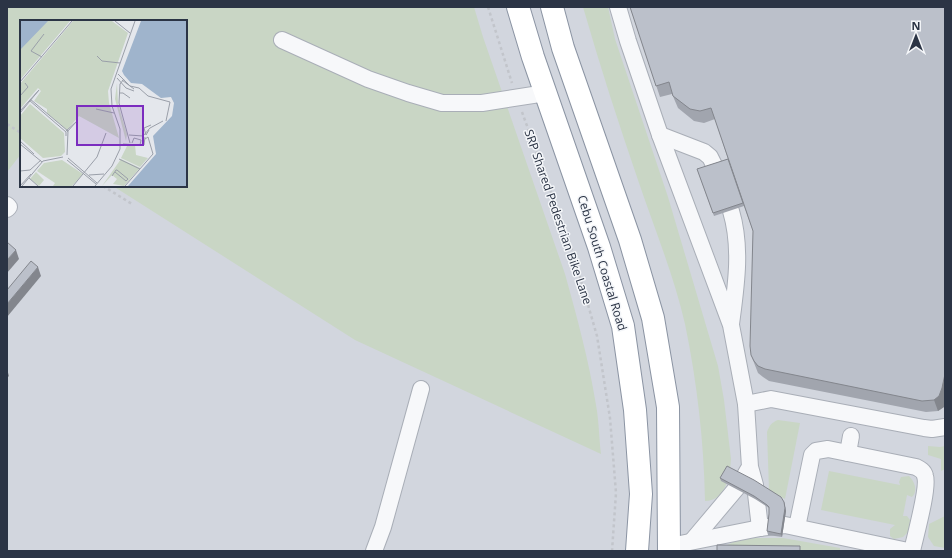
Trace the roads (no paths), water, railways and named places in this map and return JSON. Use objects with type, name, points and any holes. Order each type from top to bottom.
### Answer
[{"type":"highway","name":"Cebu South Coastal Road","points":[[518,7],[533,57],[599,247],[623,326],[635,410],[641,494],[637,551]]},
{"type":"highway","points":[[552,7],[563,48],[630,240],[653,318],[668,407],[670,548]]},
{"type":"street","points":[[618,7],[660,135],[730,326],[746,404],[750,467],[755,485],[760,528]]},
{"type":"street","points":[[282,40],[368,79],[408,93],[442,102],[482,103],[546,93]]},
{"type":"street","points":[[660,135],[704,152],[710,157],[715,167]]},
{"type":"street","points":[[7,205],[9,207],[7,209]]},
{"type":"street","points":[[730,326],[737,278],[736,233],[731,211]]},
{"type":"street","points":[[374,551],[383,527],[421,389]]},
{"type":"street","points":[[746,404],[771,400],[924,428],[945,428]]},
{"type":"street","points":[[848,453],[851,436]]},
{"type":"street","points":[[797,527],[812,455],[816,451],[822,449],[848,453],[916,467],[925,475],[925,489],[912,551]]},
{"type":"street","points":[[692,541],[740,484],[750,467]]},
{"type":"street","points":[[670,548],[692,541],[760,528],[785,525],[908,551]]}]
